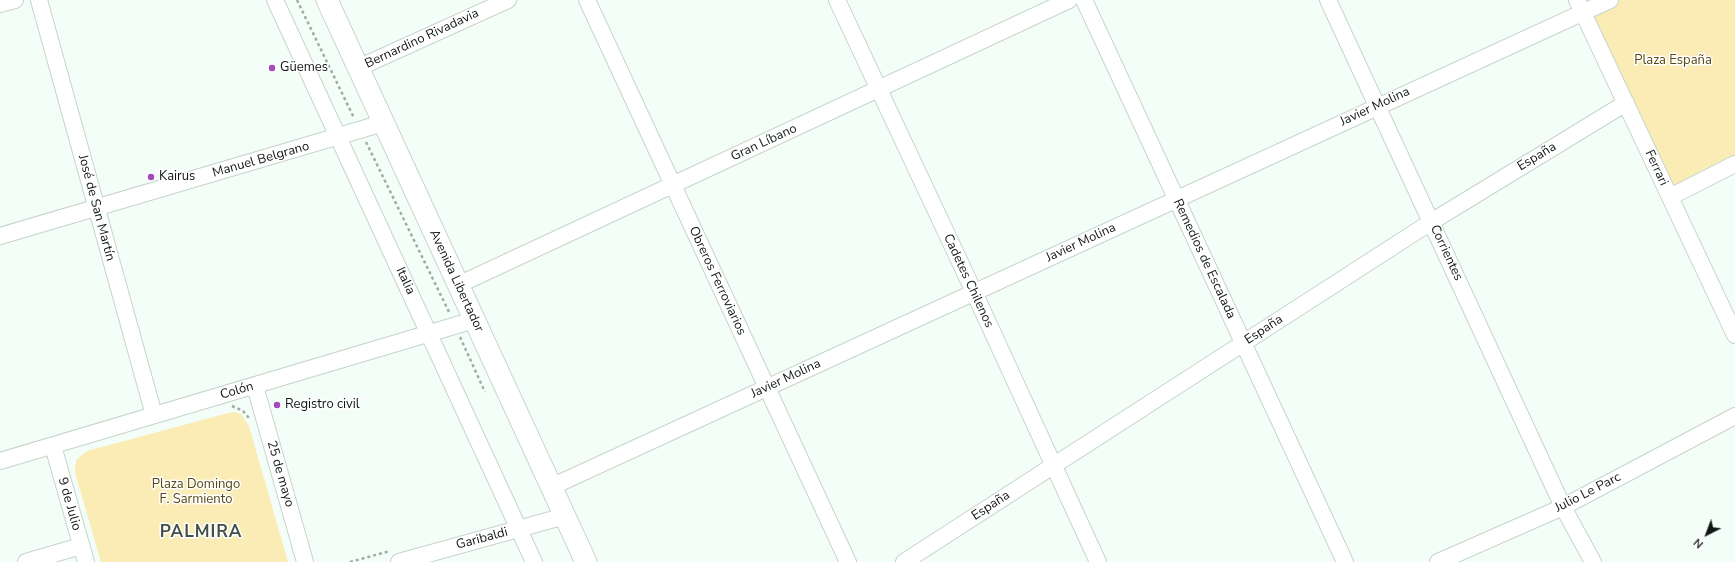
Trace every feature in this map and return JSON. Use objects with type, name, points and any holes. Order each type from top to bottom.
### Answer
[{"type":"main road","name":"Avenida Libertador","points":[[327,0],[458,285],[465,323],[552,487],[586,562]]},
{"type":"street","points":[[0,4],[15,0]]},
{"type":"street","name":"José de San Martín","points":[[39,0],[154,415]]},
{"type":"street","name":"Italia","points":[[275,0],[534,562]]},
{"type":"street","name":"Bernardino Rivadavia","points":[[358,68],[508,0]]},
{"type":"street","name":"Obreros Ferroviarios","points":[[587,0],[848,562]]},
{"type":"street","name":"Cadetes Chilenos","points":[[837,0],[974,292],[1098,562]]},
{"type":"street","name":"Gran Líbano","points":[[458,285],[879,90],[1069,0]]},
{"type":"street","name":"Remedios de Escalada","points":[[1084,0],[1345,562]]},
{"type":"street","name":"Corrientes","points":[[1328,0],[1563,507],[1593,562]]},
{"type":"street","name":"Javier Molina","points":[[552,487],[1377,106],[1580,6],[1610,0]]},
{"type":"street","name":"Ferrari","points":[[1580,6],[1735,335]]},
{"type":"street","name":"España","points":[[904,562],[1431,222],[1626,103]]},
{"type":"street","name":"Manuel Belgrano","points":[[0,236],[383,123]]},
{"type":"street","points":[[1670,197],[1735,164]]},
{"type":"street","name":"Colón","points":[[0,461],[465,323]]},
{"type":"street","name":"25 de mayo","points":[[255,386],[305,562]]},
{"type":"street","name":"Julio Le Parc","points":[[1438,562],[1563,507],[1735,416]]},
{"type":"street","name":"9 de Julio","points":[[53,446],[86,562]]},
{"type":"street","name":"Garibaldi","points":[[399,562],[565,516]]},
{"type":"street","points":[[26,562],[81,546]]},
{"type":"path","points":[[297,0],[360,130],[465,323],[485,392]]},
{"type":"path","points":[[229,406],[234,406],[243,411],[248,417],[251,425]]},
{"type":"green space","name":"Plaza España","points":[[1610,0],[1735,0],[1735,164],[1670,197],[1583,13]]},
{"type":"green space","name":"Plaza Domingo F. Sarmiento","points":[[235,412],[241,414],[249,426],[288,562],[101,562],[75,473],[77,459],[87,451]]},
{"type":"place","name":"Güemes","points":[[272,68]]},
{"type":"place","name":"Kairus","points":[[151,177]]},
{"type":"place","name":"Registro civil","points":[[277,405]]},
{"type":"district","name":"PALMIRA","points":[[201,533]]}]
